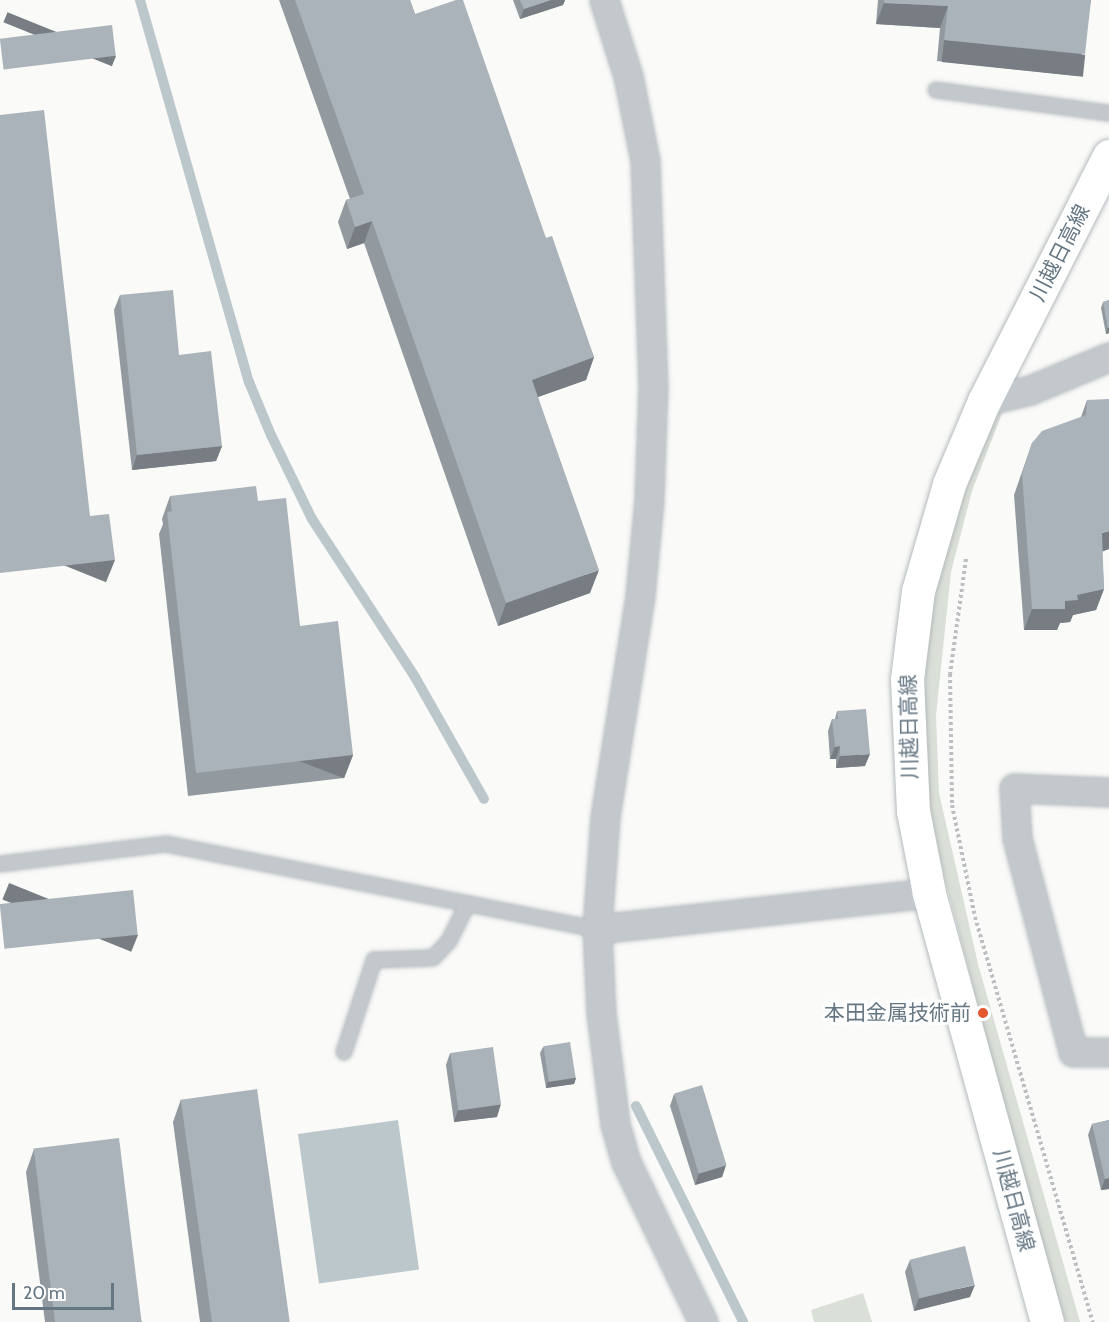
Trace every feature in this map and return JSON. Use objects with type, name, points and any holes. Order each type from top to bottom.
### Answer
[{"type":"main road","name":"川越日高線","points":[[1047,1322],[929,893],[913,811],[906,679],[910,638],[935,526],[956,465],[984,401],[1109,156]]},
{"type":"street","points":[[604,0],[628,76],[645,160],[652,384],[649,500],[640,596],[605,817],[597,929],[601,1013],[615,1124],[626,1162],[703,1322]]},
{"type":"street","points":[[984,401],[1030,390],[1109,357]]},
{"type":"street","points":[[1109,792],[1014,788],[1017,838],[1073,1052],[1109,1052]]},
{"type":"street","points":[[597,929],[929,893]]},
{"type":"lane","points":[[936,90],[1109,112]]},
{"type":"lane","points":[[0,864],[166,844],[597,929]]},
{"type":"lane","points":[[344,1052],[374,960],[433,958],[449,941],[468,903]]},
{"type":"shaded area","points":[[1004,408],[972,491],[951,572],[936,715],[939,793],[978,964],[1080,1322],[1065,1322],[1028,1194],[944,876],[929,803],[924,752],[926,647],[934,597],[945,550],[981,446],[993,416]]},
{"type":"shaded area","points":[[398,1120],[419,1270],[319,1284],[298,1134]]},
{"type":"shaded area","points":[[863,1293],[872,1322],[814,1322],[811,1310]]},
{"type":"building","points":[[295,0],[410,0],[415,14],[456,0],[463,0],[546,238],[552,236],[594,357],[532,380],[599,570],[506,603],[372,221],[355,227],[346,200],[364,194]]},
{"type":"building","points":[[520,0],[551,0],[524,9]]},
{"type":"building","points":[[884,0],[1091,0],[1085,54],[944,40],[948,6],[884,3]]},
{"type":"building","points":[[112,25],[116,56],[4,70],[0,39]]},
{"type":"building","points":[[44,110],[90,516],[109,514],[115,560],[0,573],[0,115]]},
{"type":"building","points":[[173,290],[179,355],[211,351],[222,446],[137,455],[120,295]]},
{"type":"building","points":[[1109,300],[1109,328],[1108,328],[1103,302]]},
{"type":"building","points":[[1109,399],[1109,531],[1102,533],[1104,589],[1077,595],[1078,600],[1065,601],[1065,609],[1032,609],[1022,474],[1032,443],[1042,431],[1086,415],[1087,400]]},
{"type":"building","points":[[256,486],[258,501],[286,498],[300,626],[338,621],[353,755],[196,773],[167,512],[172,511],[170,496]]},
{"type":"building","points":[[866,709],[870,754],[840,756],[840,746],[835,747],[832,719],[838,719],[837,711]]},
{"type":"building","points":[[133,890],[138,935],[4,949],[0,904]]},
{"type":"building","points":[[570,1042],[576,1078],[549,1082],[543,1046]]},
{"type":"building","points":[[493,1047],[501,1104],[458,1110],[450,1053]]},
{"type":"building","points":[[702,1085],[727,1165],[699,1174],[674,1093]]},
{"type":"building","points":[[257,1089],[290,1322],[212,1322],[181,1100]]},
{"type":"building","points":[[1109,1120],[1109,1178],[1105,1179],[1092,1124]]},
{"type":"building","points":[[119,1138],[142,1322],[55,1322],[34,1148]]},
{"type":"building","points":[[965,1246],[975,1285],[919,1299],[910,1260]]},
{"type":"waterway","points":[[140,0],[249,382],[271,435],[312,519],[415,677],[484,799]]},
{"type":"waterway","points":[[636,1106],[743,1322]]},
{"type":"place","name":"本田金属技術前","points":[[983,1013]]}]
